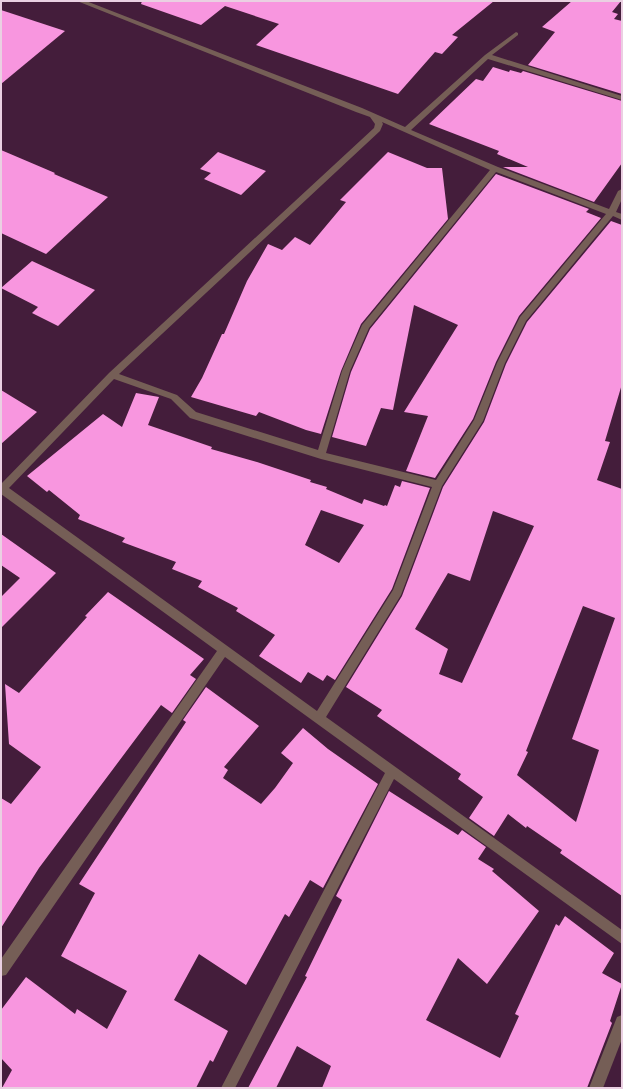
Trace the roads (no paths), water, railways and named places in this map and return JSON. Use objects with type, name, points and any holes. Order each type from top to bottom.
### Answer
[{"type":"street","points":[[80,1],[373,117],[495,169],[622,217]]},
{"type":"street","points":[[405,131],[487,56],[516,34]]},
{"type":"street","points":[[487,56],[622,98]]},
{"type":"street","points":[[373,117],[379,124],[376,129],[112,375],[1,489],[622,938]]},
{"type":"street","points":[[321,455],[346,371],[365,328],[391,294],[495,169]]},
{"type":"street","points":[[318,718],[397,592],[438,485],[478,421],[501,363],[523,320],[611,213],[622,191]]},
{"type":"street","points":[[112,375],[174,398],[193,415],[321,455],[438,485]]},
{"type":"street","points":[[1,970],[224,649]]},
{"type":"street","points":[[228,1088],[392,771]]},
{"type":"street","points":[[596,1088],[622,1022]]}]
